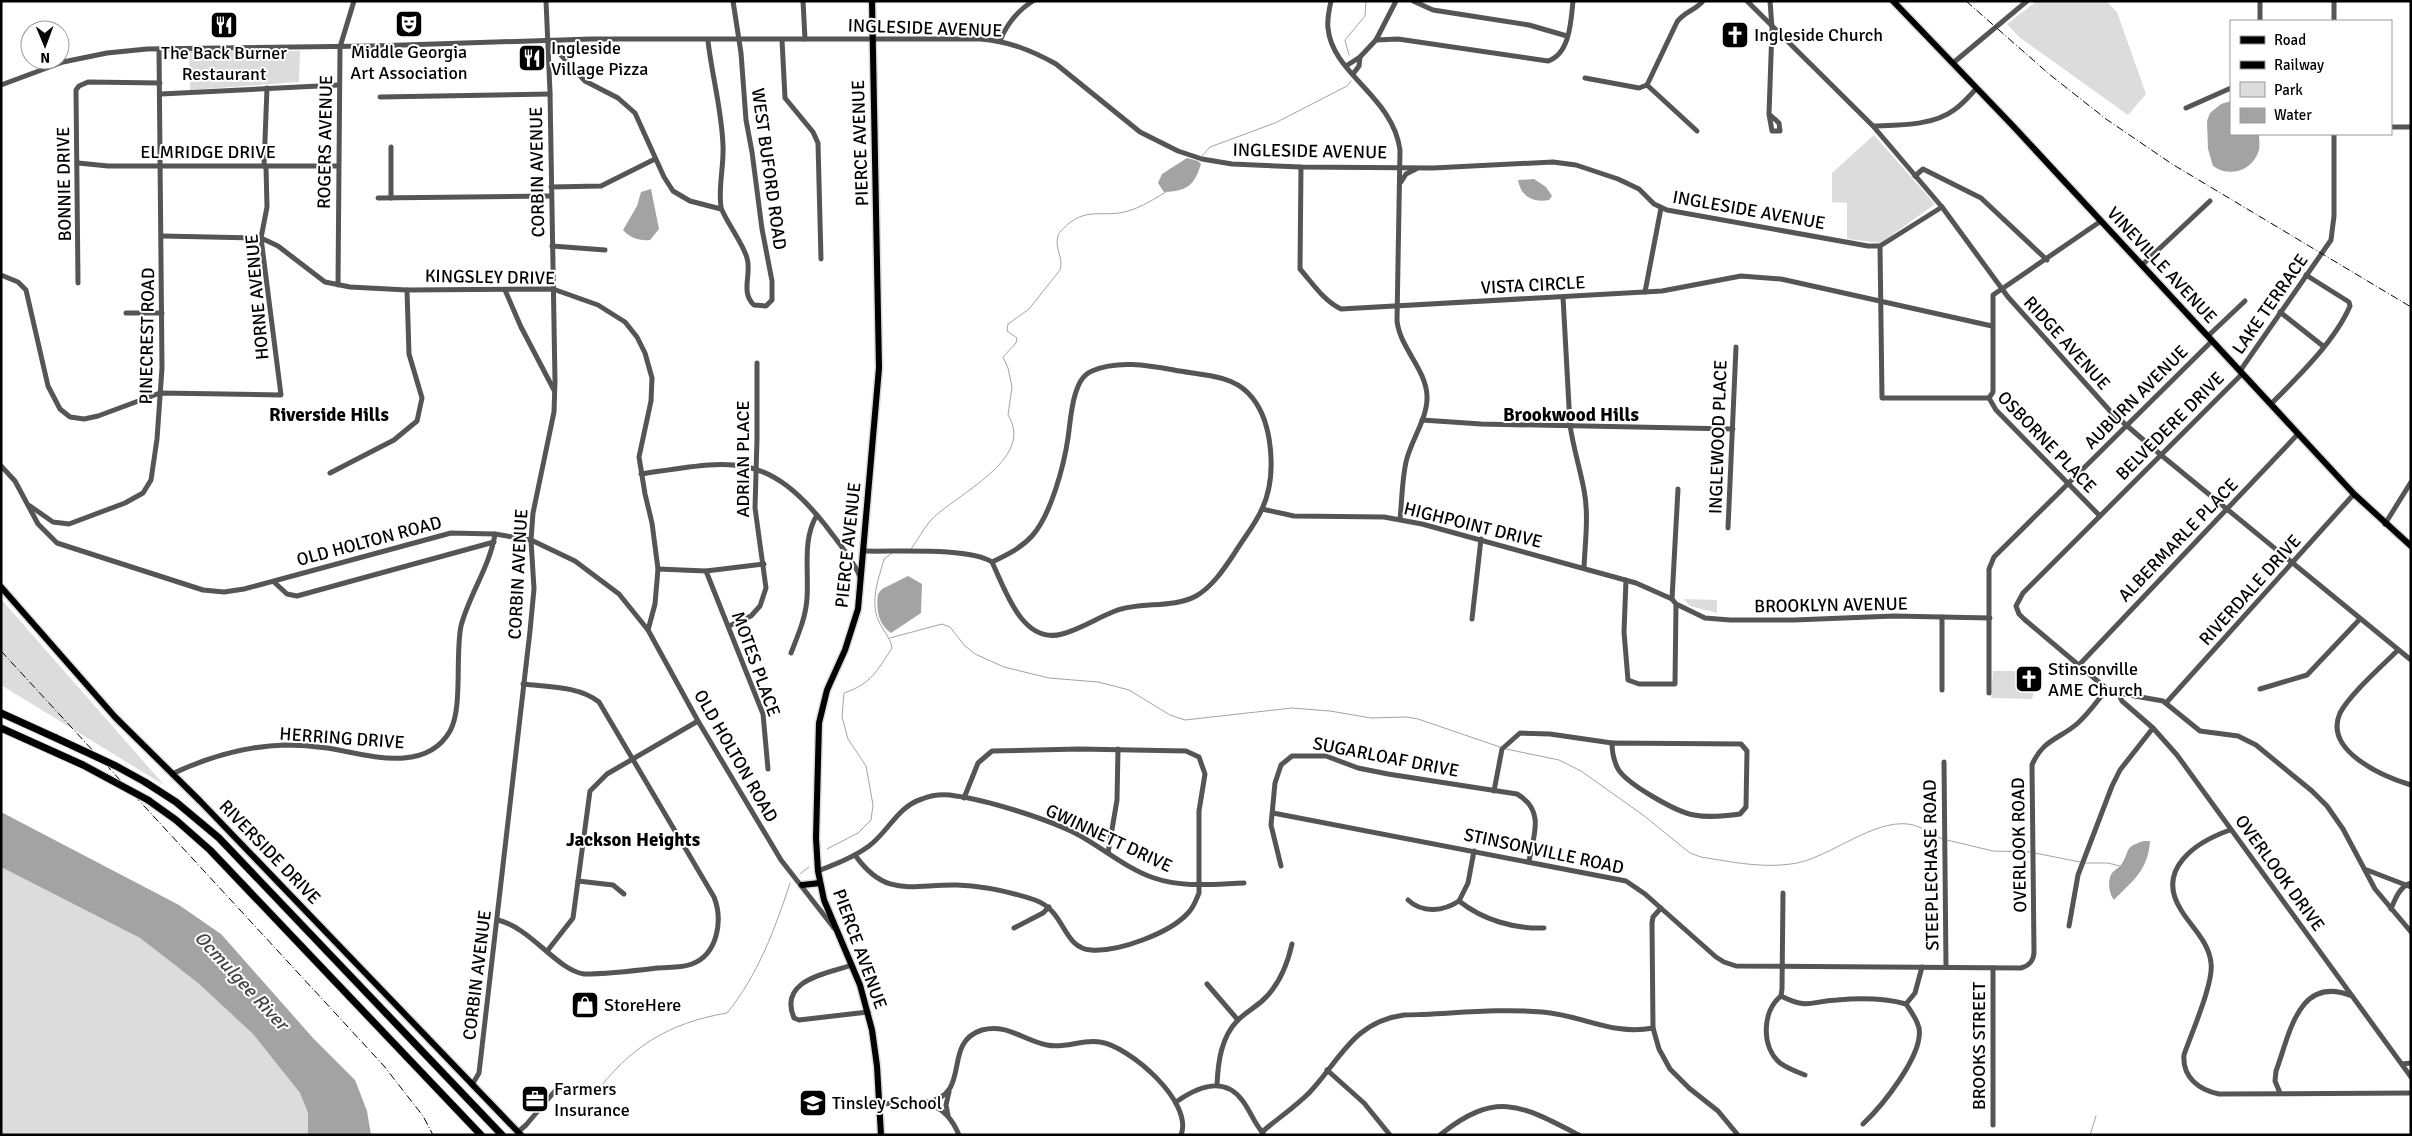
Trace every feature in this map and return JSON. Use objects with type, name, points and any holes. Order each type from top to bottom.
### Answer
[{"type":"highway","points":[[1,713],[116,766],[145,782],[176,802],[219,838],[502,1135]]},
{"type":"highway","points":[[1,728],[83,765],[148,800],[176,820],[210,850],[481,1135]]},
{"type":"main road","name":"PIERCE AVENUE","points":[[872,1],[880,336],[862,584],[854,626],[827,690],[819,723],[816,838],[820,883],[834,928],[852,966],[868,1012],[875,1046],[881,1135]]},
{"type":"main road","name":"VINEVILLE AVENUE","points":[[1893,1],[1977,88],[2354,494],[2411,546]]},
{"type":"main road","name":"RIVERSIDE DRIVE","points":[[1,587],[74,671],[519,1133]]},
{"type":"main road","points":[[802,885],[820,883]]},
{"type":"street","name":"ROGERS AVENUE","points":[[338,285],[340,47],[354,1]]},
{"type":"street","name":"CORBIN AVENUE","points":[[472,1084],[479,1073],[498,920],[534,589],[531,540],[533,513],[554,412],[550,94],[546,1]]},
{"type":"street","name":"WEST BUFORD ROAD","points":[[721,209],[737,234],[747,258],[746,287],[749,298],[754,305],[766,306],[771,301],[773,292],[772,281],[758,209],[733,1]]},
{"type":"street","points":[[803,1],[805,40]]},
{"type":"street","points":[[1000,41],[1013,18],[1033,1]]},
{"type":"street","points":[[1331,1],[1328,21],[1330,37],[1336,53],[1381,106],[1398,134],[1400,167],[1398,330],[1426,386],[1427,402],[1406,463],[1400,519]]},
{"type":"street","points":[[1346,66],[1360,57],[1376,40],[1396,1]]},
{"type":"street","points":[[1413,1],[1433,10],[1529,25],[1567,36]]},
{"type":"street","points":[[1376,40],[1398,39],[1536,60],[1551,60],[1562,52],[1567,36],[1572,1]]},
{"type":"street","points":[[1585,78],[1639,88],[1647,85],[1681,16],[1697,8],[1703,1]]},
{"type":"street","name":"RIDGE AVENUE","points":[[1746,1],[1873,126],[1942,207],[2002,290],[2095,395],[2161,455],[2411,660]]},
{"type":"street","points":[[1769,114],[1772,28],[1770,1]]},
{"type":"street","points":[[1953,63],[2027,1]]},
{"type":"street","points":[[2260,1],[2260,20]]},
{"type":"street","points":[[2334,1],[2334,20]]},
{"type":"street","name":"INGLESIDE AVENUE","points":[[1,85],[37,71],[81,58],[125,51],[159,49],[340,47],[548,41],[872,39],[1000,41],[1030,50],[1056,64],[1130,126],[1172,148],[1214,161],[1301,167],[1418,168],[1553,162],[1576,165],[1630,184],[1661,208],[1868,246],[1880,246]]},
{"type":"street","points":[[782,40],[785,98],[813,132],[818,143],[821,259]]},
{"type":"street","points":[[548,41],[585,82],[618,98],[635,113],[667,184],[679,196],[721,209],[722,124],[708,41]]},
{"type":"street","name":"PINECREST ROAD","points":[[28,505],[53,522],[68,524],[125,503],[143,492],[151,480],[154,469],[160,393],[162,313],[159,49]]},
{"type":"street","points":[[1353,74],[1359,66],[1360,57]]},
{"type":"street","name":"BONNIE DRIVE","points":[[78,283],[76,90],[79,86],[88,82],[160,83]]},
{"type":"street","points":[[161,94],[339,85]]},
{"type":"street","points":[[1647,85],[1697,131]]},
{"type":"street","name":"HORNE AVENUE","points":[[160,393],[281,395],[261,238],[267,207],[265,166],[267,88]]},
{"type":"street","points":[[1873,126],[1939,118],[1954,110],[1977,88]]},
{"type":"street","points":[[2186,108],[2230,88]]},
{"type":"street","points":[[380,97],[550,94]]},
{"type":"street","points":[[2392,127],[2411,127]]},
{"type":"street","name":"LAKE TERRACE","points":[[2241,373],[2280,312],[2323,254],[2331,240],[2334,227],[2334,135]]},
{"type":"street","points":[[391,147],[391,198]]},
{"type":"street","points":[[551,187],[601,186],[655,159]]},
{"type":"street","name":"ELMRIDGE DRIVE","points":[[78,163],[82,165],[108,166],[338,166]]},
{"type":"street","name":"VISTA CIRCLE","points":[[1301,167],[1300,269],[1322,295],[1341,309],[1674,290],[1732,278],[1755,276],[1881,301],[1992,326]]},
{"type":"street","points":[[1400,183],[1411,170],[1418,168]]},
{"type":"street","points":[[1915,176],[1923,169],[1981,198],[2047,260]]},
{"type":"street","points":[[378,198],[551,196]]},
{"type":"street","points":[[2142,265],[2210,201]]},
{"type":"street","points":[[1880,246],[1942,207]]},
{"type":"street","points":[[1645,292],[1661,208]]},
{"type":"street","points":[[1989,398],[1993,392],[1993,295],[2047,260],[2101,221]]},
{"type":"street","name":"KINGSLEY DRIVE","points":[[162,236],[261,238],[278,246],[325,282],[338,285],[365,289],[407,290],[553,288],[598,305],[615,315],[632,330],[645,352],[652,388],[640,457],[641,474],[652,523],[658,569],[655,604],[648,630]]},
{"type":"street","points":[[552,246],[605,250]]},
{"type":"street","name":"OSBORNE PLACE","points":[[1880,246],[1882,398],[1989,398],[1996,410],[2100,516]]},
{"type":"street","points":[[1,275],[18,282],[26,290],[44,375],[52,396],[65,414],[84,419],[160,393]]},
{"type":"street","points":[[2271,404],[2310,363],[2350,306],[2349,302],[2306,275]]},
{"type":"street","points":[[330,473],[394,440],[417,420],[422,398],[409,354],[407,290]]},
{"type":"street","points":[[506,290],[521,327],[554,390]]},
{"type":"street","points":[[1563,297],[1570,425],[1584,490],[1586,522],[1584,568]]},
{"type":"street","name":"AUBURN AVENUE","points":[[1990,618],[1989,569],[1994,557],[2127,426],[2245,301]]},
{"type":"street","points":[[2280,312],[2323,346]]},
{"type":"street","points":[[126,313],[162,313]]},
{"type":"street","name":"INGLEWOOD PLACE","points":[[1728,528],[1736,348]]},
{"type":"street","name":"ADRIAN PLACE","points":[[729,626],[751,616],[760,606],[766,588],[755,508],[757,440],[756,363]]},
{"type":"street","points":[[865,551],[966,554],[986,558],[992,562],[1018,614],[1024,622],[1041,632],[1062,634],[1121,608],[1170,603],[1194,597],[1204,590],[1219,574],[1262,510],[1270,470],[1270,445],[1263,415],[1247,392],[1237,385],[1212,376],[1162,368],[1112,365],[1084,375],[1078,388],[1064,458],[1041,523],[1033,535],[1021,546],[992,562]]},
{"type":"street","name":"BELVEDERE DRIVE","points":[[2079,665],[2019,614],[2016,606],[2023,593],[2241,373]]},
{"type":"street","points":[[1422,420],[1733,429]]},
{"type":"street","name":"ALBERMARLE PLACE","points":[[2079,665],[2298,434]]},
{"type":"street","points":[[641,474],[716,464],[748,465],[755,468],[783,482],[817,514],[859,573],[862,584]]},
{"type":"street","name":"OLD HOLTON ROAD","points":[[1,466],[15,481],[44,533],[57,543],[190,587],[224,592],[274,582],[436,536],[464,532],[495,534],[531,540],[575,561],[619,594],[648,630],[698,721],[781,860],[834,928]]},
{"type":"street","points":[[2385,524],[2411,482]]},
{"type":"street","points":[[1626,580],[1624,640],[1628,680],[1639,684],[1675,684],[1676,604],[1672,599],[1678,489]]},
{"type":"street","name":"RIVERDALE DRIVE","points":[[2166,703],[2354,494]]},
{"type":"street","name":"HIGHPOINT DRIVE","points":[[1262,510],[1294,516],[1369,516],[1400,519],[1481,539],[1626,580],[1649,587],[1672,599]]},
{"type":"street","points":[[791,654],[805,614],[808,542],[811,526],[817,514]]},
{"type":"street","name":"HERRING DRIVE","points":[[172,774],[222,755],[269,746],[325,748],[388,759],[415,756],[432,749],[443,741],[454,720],[461,628],[494,542],[495,534]]},
{"type":"street","points":[[1472,619],[1481,539]]},
{"type":"street","points":[[274,582],[287,594],[297,596],[494,542]]},
{"type":"street","points":[[658,569],[706,571],[764,564]]},
{"type":"street","name":"MOTES PLACE","points":[[706,571],[763,714],[768,769]]},
{"type":"street","name":"BROOKLYN AVENUE","points":[[1676,604],[1706,618],[1730,620],[1990,618]]},
{"type":"street","points":[[1942,617],[1942,690]]},
{"type":"street","points":[[1989,693],[1990,618]]},
{"type":"street","points":[[2260,689],[2307,675],[2360,619]]},
{"type":"street","points":[[2398,650],[2345,705],[2339,717],[2338,733],[2343,745],[2350,754],[2388,776],[2411,785]]},
{"type":"street","points":[[2079,665],[2107,689],[2166,703],[2200,731],[2238,736],[2251,741],[2302,782],[2320,799],[2337,820],[2367,870],[2375,888],[2411,932]]},
{"type":"street","points":[[498,920],[522,930],[578,973],[602,974],[693,964],[704,956],[715,940],[719,913],[714,897],[605,710],[593,697],[576,691],[523,684]]},
{"type":"street","name":"OVERLOOK ROAD","points":[[1993,968],[2021,968],[2027,966],[2034,957],[2032,765],[2038,752],[2047,742],[2079,722],[2107,689]]},
{"type":"street","name":"OVERLOOK DRIVE","points":[[2118,693],[2122,701],[2153,728],[2177,755],[2411,1077]]},
{"type":"street","points":[[548,950],[573,918],[590,791],[607,774],[698,721]]},
{"type":"street","points":[[2069,926],[2078,876],[2112,786],[2128,760],[2153,728]]},
{"type":"street","points":[[1494,790],[1502,749],[1520,733],[1550,734],[1612,743],[1741,744],[1747,751],[1746,807],[1740,814],[1707,817],[1692,815],[1670,807],[1644,791],[1619,771],[1612,752],[1612,743]]},
{"type":"street","points":[[1108,852],[1117,800],[1118,749]]},
{"type":"street","points":[[855,855],[874,877],[893,886],[912,888],[957,885],[981,888],[1035,900],[1049,907],[1057,915],[1074,944],[1086,950],[1102,950],[1146,938],[1176,923],[1195,904],[1199,893],[1199,811],[1205,774],[1203,764],[1198,756],[1186,751],[1118,749],[992,751],[978,763],[964,798]]},
{"type":"street","name":"SUGARLOAF DRIVE","points":[[1281,866],[1272,836],[1275,783],[1281,765],[1292,756],[1300,754],[1326,756],[1358,768],[1388,774],[1517,794],[1531,805],[1536,824],[1529,861]]},
{"type":"street","name":"STEEPLECHASE ROAD","points":[[1944,762],[1946,967]]},
{"type":"street","name":"GWINNETT DRIVE","points":[[818,871],[855,855],[882,835],[896,815],[911,803],[936,796],[964,798],[1061,827],[1154,878],[1181,885],[1244,884]]},
{"type":"street","name":"STINSONVILLE ROAD","points":[[1272,813],[1626,881],[1724,962],[1736,966],[1993,968]]},
{"type":"street","points":[[2230,830],[2199,843],[2181,862],[2174,877],[2176,901],[2208,950],[2212,964],[2210,978],[2184,1055],[2184,1063],[2192,1080],[2210,1092],[2411,1093]]},
{"type":"street","points":[[1408,900],[1414,905],[1441,909],[1459,901],[1468,883],[1474,851]]},
{"type":"street","points":[[2367,870],[2384,879],[2409,885]]},
{"type":"street","points":[[578,881],[613,885],[624,894]]},
{"type":"street","points":[[2391,909],[2397,895],[2409,885]]},
{"type":"street","points":[[1782,996],[1783,892]]},
{"type":"street","points":[[1459,901],[1475,913],[1486,918],[1533,928],[1544,928]]},
{"type":"street","points":[[1014,928],[1043,913],[1049,907]]},
{"type":"street","points":[[1661,908],[1653,917],[1652,923],[1654,1028],[1659,1049],[1670,1069],[1689,1088],[1718,1111],[1736,1134]]},
{"type":"street","points":[[1217,1085],[1222,1049],[1238,1020],[1263,1000],[1276,985],[1286,968],[1292,944]]},
{"type":"street","points":[[852,966],[798,986],[791,994],[792,1014],[794,1018],[799,1020],[868,1012]]},
{"type":"street","points":[[1906,1004],[1915,992],[1922,967]]},
{"type":"street","name":"BROOKS STREET","points":[[1993,968],[1993,1125]]},
{"type":"street","points":[[2334,991],[2340,978]]},
{"type":"street","points":[[1207,984],[1238,1020]]},
{"type":"street","points":[[2280,1093],[2276,1081],[2276,1071],[2298,1012],[2310,997],[2324,992],[2334,991],[2352,996]]},
{"type":"street","points":[[1782,996],[1803,1005],[1858,999],[1889,1000],[1906,1004],[1919,1029],[1917,1045],[1900,1080],[1885,1101],[1863,1124]]},
{"type":"street","points":[[1782,996],[1777,999],[1766,1021],[1769,1046],[1781,1064],[1805,1075]]},
{"type":"street","points":[[1176,1102],[1198,1088],[1217,1085],[1239,1096],[1263,1134],[1308,1094],[1346,1046],[1361,1032],[1386,1018],[1404,1015],[1539,1012],[1571,1016],[1619,1030],[1654,1028]]},
{"type":"street","points":[[959,1135],[948,1116],[946,1105],[955,1079],[958,1054],[966,1041],[980,1031],[996,1029],[1014,1032],[1033,1042],[1050,1046],[1098,1042],[1118,1048],[1149,1071],[1176,1102],[1182,1115],[1182,1134]]},
{"type":"street","points":[[2402,1064],[2411,1063]]},
{"type":"street","points":[[1328,1070],[1364,1103],[1390,1135]]},
{"type":"street","points":[[519,1133],[560,1084]]},
{"type":"street","points":[[878,1104],[926,1102],[937,1100],[949,1092]]},
{"type":"street","points":[[926,1102],[948,1116]]},
{"type":"street","points":[[1440,1135],[1475,1112],[1507,1106],[1539,1114],[1579,1135]]},
{"type":"green space","points":[[2037,1],[2106,1],[2117,12],[2146,94],[2128,115],[2019,37],[2007,24]]},
{"type":"green space","points":[[189,51],[300,51],[299,82],[190,90]]},
{"type":"green space","points":[[1874,135],[1935,204],[1881,243],[1847,239],[1847,203],[1832,202],[1832,173]]},
{"type":"green space","points":[[1,599],[164,785],[1,685]]},
{"type":"green space","points":[[1684,599],[1717,600],[1717,613],[1690,606]]},
{"type":"green space","points":[[1993,671],[2013,671],[2025,675],[2024,683],[2027,684],[2027,687],[2035,688],[2032,699],[1991,698]]},
{"type":"green space","points":[[1,867],[140,938],[198,983],[253,1034],[300,1093],[308,1113],[308,1135],[1,1135]]},
{"type":"water","points":[[2230,101],[2230,135],[2259,135],[2259,150],[2252,163],[2233,172],[2219,170],[2213,166],[2208,149],[2207,121],[2210,113],[2221,104]]},
{"type":"water","points":[[1187,158],[1198,161],[1201,164],[1196,178],[1184,189],[1164,192],[1158,183],[1162,174]]},
{"type":"water","points":[[1534,179],[1546,187],[1552,196],[1549,200],[1538,201],[1529,198],[1522,191],[1518,180]]},
{"type":"water","points":[[651,189],[659,229],[650,240],[642,240],[632,237],[623,230],[637,206],[641,192]]},
{"type":"water","points":[[908,576],[922,584],[921,613],[891,633],[883,625],[879,616],[878,594],[882,589]]},
{"type":"water","name":"Ocmulgee River","points":[[1,812],[179,905],[221,934],[313,1038],[355,1080],[367,1111],[371,1135],[308,1135],[308,1113],[300,1093],[253,1034],[198,983],[140,938],[1,867]]},
{"type":"water","points":[[2144,841],[2150,841],[2149,851],[2143,868],[2114,900],[2109,887],[2110,876],[2121,865],[2130,847]]},
{"type":"waterway","points":[[1349,55],[1345,40],[1365,16],[1366,1]]},
{"type":"waterway","points":[[1202,156],[1210,147],[1275,123],[1347,86],[1351,81]]},
{"type":"waterway","points":[[911,549],[931,520],[989,474],[1003,461],[1011,446],[1014,431],[1008,415],[1012,387],[1008,368],[1003,357],[1016,343],[1017,338],[1007,331],[1008,324],[1029,309],[1060,270],[1061,261],[1057,240],[1060,233],[1068,224],[1083,216],[1128,211],[1166,192]]},
{"type":"waterway","points":[[827,849],[858,833],[871,820],[873,805],[866,766],[848,739],[842,717],[844,693],[867,681],[892,648],[875,610],[876,588],[884,559],[892,553]]},
{"type":"waterway","points":[[890,638],[942,624],[950,627],[964,645],[975,654],[1004,667],[1049,678],[1098,682],[1129,690],[1170,715],[1185,720],[1292,708],[1330,711],[1371,718],[1407,717],[1500,747]]},
{"type":"waterway","points":[[1506,749],[1559,760],[1581,771],[1643,815],[1690,853],[1701,857],[1761,865],[1797,863],[1881,827],[1895,824],[1912,825],[1943,839]]},
{"type":"waterway","points":[[1947,840],[1993,851],[2031,852]]},
{"type":"waterway","points":[[2035,853],[2080,862]]},
{"type":"waterway","points":[[2084,863],[2108,863],[2120,866]]},
{"type":"waterway","points":[[800,874],[809,867]]},
{"type":"waterway","points":[[594,1095],[622,1063],[652,1040],[686,1023],[727,1013],[757,967],[790,883]]},
{"type":"waterway","points":[[2090,1135],[2096,1116]]},
{"type":"railway","points":[[1966,1],[2049,74],[2106,119],[2172,164],[2411,307]]},
{"type":"railway","points":[[1,651],[384,1066],[423,1116],[433,1135]]},
{"type":"place","name":"Middle Georgia Art Association","points":[[409,24]]},
{"type":"place","name":"The Back Burner Restaurant","points":[[224,25]]},
{"type":"place","name":"Ingleside Church","points":[[1735,35]]},
{"type":"place","name":"Ingleside Village Pizza","points":[[532,58]]},
{"type":"place","name":"Stinsonville AME Church","points":[[2029,679]]},
{"type":"place","name":"StoreHere","points":[[585,1005]]},
{"type":"place","name":"Farmers Insurance","points":[[535,1099]]},
{"type":"place","name":"Tinsley School","points":[[813,1103]]},
{"type":"district","name":"Riverside Hills","points":[[329,414]]},
{"type":"district","name":"Brookwood Hills","points":[[1571,414]]},
{"type":"district","name":"Jackson Heights","points":[[633,839]]}]
